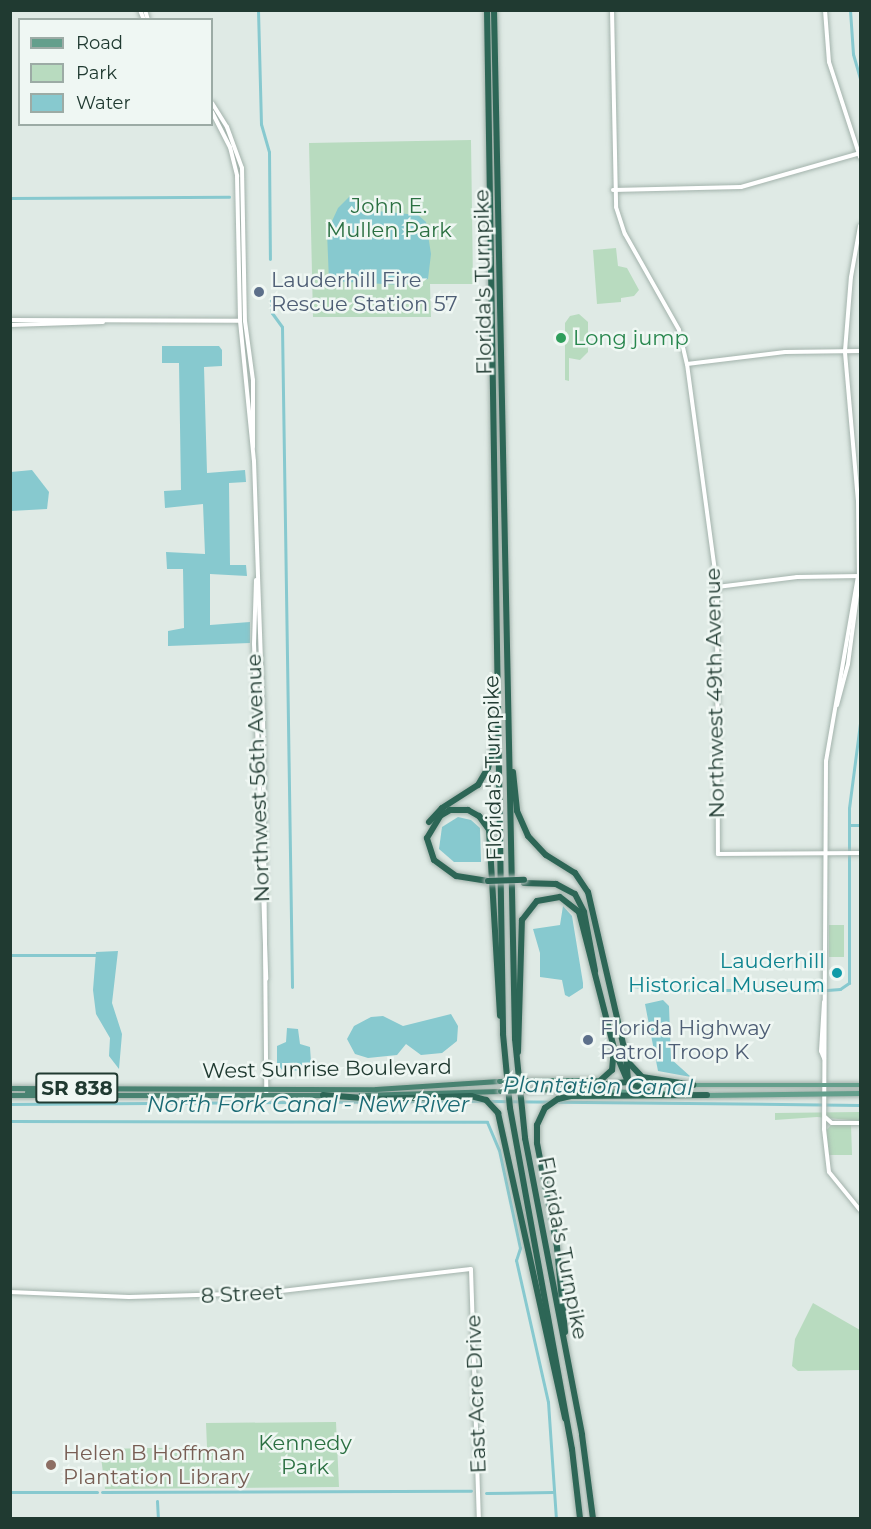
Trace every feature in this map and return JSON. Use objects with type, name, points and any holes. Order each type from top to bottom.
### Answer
[{"type":"highway","name":"Florida's Turnpike","points":[[487,10],[503,1034],[510,1108],[567,1422],[580,1518]]},
{"type":"highway","name":"Florida's Turnpike","points":[[494,10],[516,1056],[519,1095],[564,1338],[593,1518]]},
{"type":"highway","points":[[498,725],[491,761],[482,779],[465,796],[437,812],[424,837],[427,855],[440,871],[463,882],[555,880],[573,888],[586,905],[599,944]]},
{"type":"highway","points":[[509,745],[521,822],[538,849],[580,879],[590,899],[626,1057],[628,1082]]},
{"type":"highway","points":[[488,883],[456,876],[434,860],[428,838],[440,816],[456,809],[468,810],[479,816],[489,830],[503,1034]]},
{"type":"highway","points":[[524,882],[556,884],[575,894],[584,912],[596,977]]},
{"type":"highway","points":[[516,1056],[520,1046],[521,927],[532,905],[554,896],[576,908],[614,1048],[628,1082]]},
{"type":"highway","points":[[601,1080],[612,1070],[614,1048]]},
{"type":"highway","points":[[626,1057],[642,1077],[693,1085]]},
{"type":"highway","name":"West Sunrise Boulevard","points":[[10,1088],[392,1089],[499,1081],[601,1080]]},
{"type":"highway","points":[[556,1089],[628,1082],[647,1091]]},
{"type":"highway","points":[[79,1095],[82,1090],[113,1087]]},
{"type":"highway","points":[[10,1095],[77,1088]]},
{"type":"highway","points":[[150,1095],[174,1088]]},
{"type":"highway","name":"West Sunrise Boulevard","points":[[10,1095],[150,1095],[266,1090],[323,1095],[556,1089]]},
{"type":"highway","points":[[323,1095],[376,1099],[478,1097],[498,1113],[561,1412],[567,1422]]},
{"type":"highway","points":[[564,1338],[563,1291],[537,1143],[541,1116],[550,1103],[571,1096],[707,1095]]},
{"type":"main road","name":"West Sunrise Boulevard","points":[[601,1080],[693,1085],[861,1085]]},
{"type":"main road","name":"West Sunrise Boulevard","points":[[556,1089],[707,1095],[861,1094]]},
{"type":"street","name":"Northwest 49th Avenue","points":[[612,10],[614,190],[622,226],[679,330],[687,364],[717,587],[718,854],[824,854]]},
{"type":"street","points":[[614,190],[719,189],[752,185],[860,155],[829,62],[825,10]]},
{"type":"street","name":"Northwest 56th Avenue","points":[[213,105],[227,127],[242,168],[245,321],[253,380],[256,576],[254,644],[266,979],[266,1090]]},
{"type":"street","name":"Northwest 56th Avenue","points":[[213,114],[230,147],[237,176],[240,321],[253,448]]},
{"type":"street","points":[[861,226],[851,277],[845,351],[858,501],[859,576],[842,682],[826,761],[824,1002],[820,1024],[824,1058],[824,1129],[829,1172],[861,1210]]},
{"type":"street","points":[[10,322],[240,321]]},
{"type":"street","points":[[687,364],[785,352],[861,351]]},
{"type":"street","points":[[717,587],[797,577],[859,576]]},
{"type":"street","points":[[824,854],[861,853]]},
{"type":"street","points":[[824,1116],[831,1124]]},
{"type":"street","points":[[824,1129],[831,1124],[861,1123]]},
{"type":"street","name":"8 Street","points":[[10,1292],[129,1297],[264,1293],[471,1269]]},
{"type":"street","name":"East Acre Drive","points":[[471,1269],[479,1518]]},
{"type":"green space","name":"John E. Mullen Park","points":[[471,140],[473,284],[430,284],[431,317],[313,317],[309,143]]},
{"type":"green space","points":[[616,248],[618,266],[627,268],[639,290],[634,296],[621,298],[621,302],[597,304],[593,250]]},
{"type":"green space","points":[[579,314],[588,322],[588,352],[580,360],[569,358],[569,381],[565,380],[565,323],[570,316]]},
{"type":"green space","points":[[829,925],[844,925],[844,957],[829,957]]},
{"type":"green space","points":[[860,1112],[860,1121],[817,1117],[775,1120],[775,1113]]},
{"type":"green space","points":[[831,1125],[851,1125],[852,1155],[827,1155],[824,1133]]},
{"type":"green space","points":[[813,1303],[860,1330],[860,1370],[798,1371],[792,1366],[795,1339]]},
{"type":"green space","name":"Kennedy Park","points":[[336,1422],[339,1487],[105,1489],[100,1449],[207,1447],[206,1423]]},
{"type":"water","points":[[350,196],[367,210],[418,215],[426,222],[431,254],[428,279],[403,285],[329,281],[327,232],[338,208]]},
{"type":"water","points":[[162,346],[219,346],[222,350],[222,366],[204,367],[207,473],[245,470],[246,482],[229,483],[230,565],[246,565],[247,576],[210,574],[210,625],[250,622],[250,643],[168,646],[168,631],[184,628],[183,569],[167,569],[166,552],[205,554],[203,504],[165,508],[164,491],[181,490],[179,363],[162,363]]},
{"type":"water","points":[[32,470],[49,492],[47,509],[11,511],[11,472]]},
{"type":"water","points":[[458,817],[471,820],[480,828],[481,862],[454,862],[439,849],[442,827]]},
{"type":"water","points":[[563,906],[572,916],[583,983],[583,988],[569,997],[565,995],[562,980],[540,977],[540,953],[533,929],[560,925]]},
{"type":"water","points":[[118,951],[112,1003],[122,1034],[119,1069],[109,1056],[110,1038],[96,1014],[93,990],[96,952]]},
{"type":"water","points":[[663,1000],[669,1006],[671,1059],[691,1077],[658,1071],[645,1004]]},
{"type":"water","points":[[451,1014],[458,1026],[457,1041],[442,1053],[421,1055],[406,1044],[397,1055],[368,1058],[355,1054],[347,1039],[354,1026],[371,1017],[383,1016],[403,1026]]},
{"type":"water","points":[[287,1028],[298,1029],[300,1044],[310,1047],[311,1062],[305,1071],[282,1070],[277,1063],[277,1046],[286,1042]]},
{"type":"waterway","points":[[258,10],[261,124],[269,152],[270,259]]},
{"type":"waterway","points":[[850,10],[853,54],[860,78]]},
{"type":"waterway","points":[[10,198],[229,197]]},
{"type":"waterway","points":[[271,300],[272,313],[282,327],[292,987]]},
{"type":"waterway","points":[[633,986],[670,990],[827,990],[840,989],[849,983],[849,808],[860,723]]},
{"type":"waterway","points":[[849,825],[860,825]]},
{"type":"waterway","points":[[10,955],[95,955]]},
{"type":"waterway","name":"Plantation Canal","points":[[10,1104],[483,1101]]},
{"type":"waterway","name":"Plantation Canal","points":[[489,1101],[860,1105]]},
{"type":"waterway","name":"North Fork Canal - New River","points":[[10,1121],[487,1122],[499,1150],[520,1248],[516,1260],[548,1402],[556,1518]]},
{"type":"waterway","points":[[102,1492],[471,1491]]},
{"type":"waterway","points":[[10,1492],[97,1492]]},
{"type":"waterway","points":[[486,1493],[553,1492]]},
{"type":"waterway","points":[[157,1501],[158,1518]]},
{"type":"place","name":"Lauderhill Fire Rescue Station 57","points":[[259,292]]},
{"type":"place","name":"Long jump","points":[[561,338]]},
{"type":"place","name":"Lauderhill Historical Museum","points":[[837,973]]},
{"type":"place","name":"Florida Highway Patrol Troop K","points":[[588,1040]]},
{"type":"place","name":"Helen B Hoffman Plantation Library","points":[[51,1465]]}]
